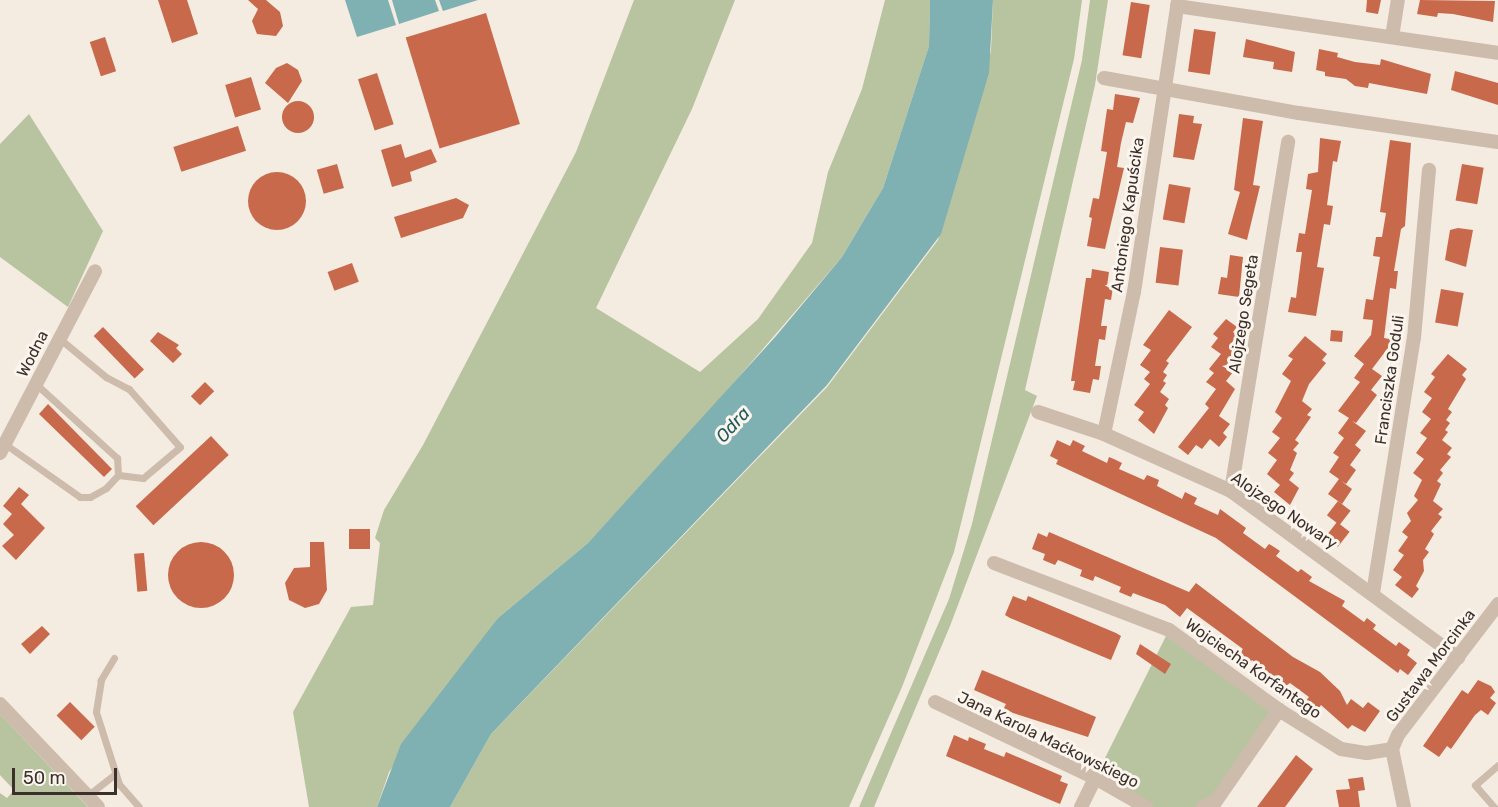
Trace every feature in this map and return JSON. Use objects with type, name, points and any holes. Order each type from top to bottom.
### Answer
[{"type":"street","points":[[1392,37],[1398,0]]},
{"type":"street","points":[[1177,3],[1498,53]]},
{"type":"street","name":"Antoniego Kapuścika","points":[[1104,434],[1134,292],[1162,90],[1177,3]]},
{"type":"street","points":[[1104,78],[1162,90],[1498,142]]},
{"type":"street","name":"Alojzego Segeta","points":[[1232,491],[1288,142]]},
{"type":"street","name":"Franciszka Goduli","points":[[1373,594],[1414,338],[1429,170]]},
{"type":"street","name":"Wodna","points":[[2,448],[95,271]]},
{"type":"street","name":"Alojzego Nowary","points":[[1038,412],[1104,434],[1232,491],[1458,658]]},
{"type":"street","name":"Wojciecha Korfantego","points":[[994,563],[1169,630],[1279,711],[1350,752],[1392,749]]},
{"type":"street","name":"Gustawa Morcinka","points":[[1392,749],[1398,735],[1498,604]]},
{"type":"street","name":"Jana Karola Maćkowskiego","points":[[935,702],[1095,778],[1146,807]]},
{"type":"street","points":[[0,704],[98,807]]},
{"type":"street","points":[[1203,807],[1216,801],[1279,711]]},
{"type":"street","points":[[1392,749],[1404,807]]},
{"type":"street","points":[[1081,807],[1095,778]]},
{"type":"lane","points":[[2,448],[80,497],[90,497],[117,475],[143,478],[180,447],[129,389],[106,377],[60,339]]},
{"type":"lane","points":[[36,384],[117,458],[117,475]]},
{"type":"lane","points":[[114,658],[101,680],[96,712],[114,774],[139,807]]},
{"type":"lane","points":[[1494,807],[1475,785],[1498,765]]},
{"type":"lane","points":[[87,796],[114,774]]},
{"type":"green space","points":[[634,0],[735,0],[692,109],[596,308],[700,372],[758,319],[812,243],[828,172],[862,89],[885,0],[930,0],[929,46],[883,188],[842,257],[700,422],[588,543],[498,618],[389,772],[377,807],[309,807],[293,712],[351,607],[373,605],[380,543],[375,538],[384,510],[423,445],[576,152]]},
{"type":"green space","points":[[993,0],[1082,0],[1074,59],[954,552],[902,687],[849,807],[450,807],[491,734],[827,387],[938,240],[991,51]]},
{"type":"green space","points":[[1090,0],[1108,0],[1095,85],[1025,390],[1037,396],[950,626],[874,807],[859,807],[949,599],[972,524],[1082,60]]},
{"type":"green space","points":[[29,114],[103,231],[68,307],[0,257],[0,144]]},
{"type":"green space","points":[[1169,630],[1279,710],[1203,807],[1146,807],[1095,778]]},
{"type":"green space","points":[[0,714],[88,807],[0,807],[0,793],[7,798],[14,790],[0,775]]},
{"type":"water","points":[[345,0],[388,0],[396,25],[357,37]]},
{"type":"water","points":[[392,0],[435,0],[439,11],[399,24]]},
{"type":"water","points":[[439,0],[478,0],[443,11]]},
{"type":"water","name":"Odra","points":[[930,0],[993,0],[989,73],[941,234],[827,385],[491,734],[450,807],[377,807],[401,744],[498,618],[588,543],[776,336],[842,257],[883,188],[929,46]]},
{"type":"building","points":[[158,0],[187,0],[198,34],[172,43]]},
{"type":"building","points":[[248,0],[266,0],[280,12],[283,26],[276,36],[257,34],[252,21],[258,9]]},
{"type":"building","points":[[1367,0],[1381,0],[1378,14],[1366,12]]},
{"type":"building","points":[[1420,0],[1495,1],[1493,22],[1453,14],[1438,13],[1437,17],[1417,14]]},
{"type":"building","points":[[1131,2],[1150,5],[1141,58],[1123,55]]},
{"type":"building","points":[[486,13],[520,124],[440,148],[406,38]]},
{"type":"building","points":[[1194,29],[1216,32],[1210,75],[1188,72]]},
{"type":"building","points":[[105,37],[116,71],[101,76],[90,42]]},
{"type":"building","points":[[1246,39],[1295,52],[1292,72],[1273,69],[1274,62],[1243,57]]},
{"type":"building","points":[[1319,49],[1338,53],[1337,57],[1355,62],[1380,65],[1381,59],[1431,74],[1427,94],[1369,83],[1368,88],[1355,86],[1346,79],[1325,76],[1325,72],[1316,70]]},
{"type":"building","points":[[287,63],[298,70],[302,81],[288,103],[265,83],[276,68]]},
{"type":"building","points":[[1455,71],[1498,83],[1498,105],[1451,90]]},
{"type":"building","points":[[377,73],[394,124],[375,131],[358,79]]},
{"type":"building","points":[[251,77],[261,110],[235,117],[225,85]]},
{"type":"building","points":[[1115,94],[1140,98],[1133,123],[1126,122],[1121,143],[1117,167],[1124,168],[1105,249],[1087,246],[1093,198],[1099,199],[1107,152],[1101,151],[1107,109],[1113,110]]},
{"type":"building","points":[[298,101],[309,106],[314,117],[309,128],[298,133],[287,128],[282,117],[287,106]]},
{"type":"building","points":[[1179,114],[1194,116],[1193,123],[1202,124],[1194,160],[1173,157]]},
{"type":"building","points":[[1243,118],[1263,121],[1253,185],[1260,186],[1247,240],[1228,234],[1240,192],[1234,190]]},
{"type":"building","points":[[238,126],[246,151],[181,172],[173,147]]},
{"type":"building","points":[[1320,138],[1341,141],[1337,162],[1333,161],[1327,205],[1333,206],[1330,225],[1324,224],[1317,267],[1324,268],[1316,316],[1288,312],[1291,297],[1296,298],[1302,252],[1296,252],[1299,233],[1305,234],[1312,190],[1306,189],[1308,174],[1318,172]]},
{"type":"building","points":[[1390,140],[1411,143],[1405,226],[1401,229],[1394,271],[1398,271],[1396,289],[1390,288],[1384,338],[1394,340],[1372,369],[1382,376],[1371,390],[1377,395],[1356,423],[1352,421],[1366,431],[1355,445],[1361,450],[1350,465],[1356,470],[1346,484],[1341,481],[1352,489],[1342,504],[1328,494],[1339,479],[1329,472],[1339,457],[1333,453],[1344,438],[1338,433],[1349,418],[1338,411],[1360,382],[1354,378],[1364,364],[1354,356],[1371,335],[1373,320],[1363,319],[1366,299],[1373,300],[1380,257],[1373,256],[1376,237],[1382,237],[1386,213],[1380,212]]},
{"type":"building","points":[[401,144],[405,158],[431,149],[437,162],[410,172],[412,181],[392,187],[381,150]]},
{"type":"building","points":[[337,164],[344,188],[324,194],[317,170]]},
{"type":"building","points":[[1462,164],[1484,168],[1477,204],[1456,200]]},
{"type":"building","points":[[271,172],[283,172],[298,180],[306,195],[306,207],[298,222],[283,230],[271,230],[256,222],[248,207],[248,195],[256,180]]},
{"type":"building","points":[[1169,184],[1191,188],[1184,223],[1163,219]]},
{"type":"building","points":[[456,198],[469,205],[463,218],[401,238],[394,217]]},
{"type":"building","points":[[1458,228],[1473,230],[1466,267],[1445,260],[1450,230]]},
{"type":"building","points":[[1160,247],[1183,250],[1178,286],[1156,283]]},
{"type":"building","points":[[1230,255],[1243,257],[1239,297],[1218,294],[1221,277],[1227,278]]},
{"type":"building","points":[[352,263],[359,282],[334,291],[328,272]]},
{"type":"building","points":[[1092,269],[1109,272],[1107,286],[1113,287],[1111,300],[1105,299],[1101,326],[1107,326],[1105,340],[1099,339],[1095,366],[1101,366],[1099,380],[1093,379],[1090,393],[1073,390],[1075,381],[1071,381],[1086,278],[1091,278]]},
{"type":"building","points":[[1441,289],[1464,293],[1458,326],[1435,322]]},
{"type":"building","points":[[1169,310],[1192,327],[1166,361],[1169,363],[1163,372],[1167,375],[1163,381],[1166,383],[1160,392],[1169,399],[1165,405],[1168,408],[1154,434],[1138,420],[1144,412],[1134,405],[1150,384],[1144,379],[1150,372],[1140,365],[1151,350],[1143,345]]},
{"type":"building","points":[[1226,319],[1237,327],[1233,332],[1237,336],[1229,346],[1240,354],[1229,369],[1233,372],[1226,381],[1235,389],[1219,416],[1230,424],[1223,433],[1227,437],[1219,447],[1210,439],[1202,449],[1196,445],[1188,455],[1178,447],[1209,408],[1205,404],[1216,389],[1206,382],[1214,373],[1209,369],[1221,354],[1211,347],[1218,338],[1213,334]]},
{"type":"building","points":[[103,327],[144,369],[135,378],[94,336]]},
{"type":"building","points":[[1331,330],[1343,331],[1342,342],[1330,341]]},
{"type":"building","points":[[158,332],[179,345],[176,348],[182,354],[173,363],[150,341]]},
{"type":"building","points":[[1305,336],[1327,354],[1322,360],[1326,363],[1309,384],[1302,401],[1312,409],[1307,415],[1311,417],[1295,440],[1299,443],[1293,450],[1297,453],[1290,470],[1294,473],[1289,480],[1299,488],[1290,505],[1274,492],[1280,485],[1267,474],[1277,460],[1268,453],[1280,438],[1272,432],[1282,418],[1275,412],[1291,381],[1282,374],[1293,359],[1288,356]]},
{"type":"building","points":[[1448,354],[1467,369],[1462,375],[1466,379],[1448,409],[1452,412],[1446,420],[1450,423],[1445,430],[1448,432],[1442,440],[1452,448],[1447,454],[1451,457],[1440,470],[1443,473],[1437,481],[1441,484],[1433,501],[1443,509],[1438,514],[1442,517],[1431,531],[1434,534],[1425,549],[1429,552],[1423,560],[1424,571],[1416,586],[1419,589],[1412,598],[1395,585],[1402,577],[1393,570],[1404,555],[1398,551],[1408,537],[1402,532],[1411,521],[1407,513],[1418,500],[1414,496],[1422,480],[1413,473],[1424,459],[1416,453],[1427,438],[1420,433],[1431,419],[1422,412],[1432,398],[1424,392],[1435,377],[1431,374]]},
{"type":"building","points":[[205,382],[214,391],[200,405],[191,396]]},
{"type":"building","points":[[48,404],[112,469],[104,477],[39,414]]},
{"type":"building","points":[[211,436],[229,455],[153,525],[136,506]]},
{"type":"building","points":[[1057,440],[1070,446],[1073,440],[1085,446],[1082,451],[1107,463],[1109,457],[1122,463],[1119,469],[1144,480],[1147,475],[1159,480],[1157,486],[1182,499],[1185,492],[1197,498],[1194,504],[1218,515],[1220,509],[1246,528],[1243,533],[1265,549],[1269,544],[1280,551],[1276,556],[1298,572],[1301,569],[1312,577],[1309,581],[1345,601],[1342,606],[1364,622],[1367,618],[1376,625],[1373,629],[1396,646],[1399,642],[1410,650],[1407,655],[1417,663],[1408,675],[1400,669],[1398,673],[1216,538],[1056,464],[1058,460],[1050,456]]},
{"type":"building","points":[[19,487],[29,495],[21,504],[45,528],[16,560],[2,546],[14,535],[3,524],[12,514],[3,506]]},
{"type":"building","points":[[1338,501],[1351,511],[1340,525],[1327,515]]},
{"type":"building","points":[[1337,522],[1350,532],[1338,547],[1325,537]]},
{"type":"building","points":[[349,529],[370,529],[370,549],[349,549]]},
{"type":"building","points":[[1049,532],[1189,592],[1196,583],[1293,657],[1320,672],[1340,691],[1347,705],[1351,699],[1363,708],[1368,702],[1380,711],[1365,732],[1352,725],[1348,729],[1321,705],[1314,715],[1302,706],[1309,697],[1290,683],[1280,690],[1269,682],[1273,676],[1252,660],[1247,668],[1235,659],[1243,649],[1187,608],[1180,617],[1165,605],[1133,593],[1131,597],[1119,592],[1121,587],[1095,576],[1093,581],[1080,576],[1082,570],[1058,560],[1055,565],[1043,560],[1045,554],[1032,549],[1038,533],[1047,537]]},
{"type":"building","points":[[201,542],[214,545],[224,552],[231,562],[234,575],[231,588],[224,598],[214,605],[201,608],[188,605],[178,598],[171,588],[168,575],[171,562],[178,552],[188,545]]},
{"type":"building","points":[[310,542],[324,542],[327,590],[319,604],[305,608],[289,600],[285,583],[294,568],[310,567]]},
{"type":"building","points":[[144,553],[147,591],[137,592],[134,554]]},
{"type":"building","points":[[1013,596],[1026,601],[1028,596],[1121,636],[1111,660],[1005,615]]},
{"type":"building","points":[[42,626],[50,634],[30,654],[21,644]]},
{"type":"building","points":[[1140,644],[1171,664],[1165,674],[1136,654]]},
{"type":"building","points":[[982,670],[1096,717],[1088,737],[1013,713],[1004,708],[1006,704],[974,690]]},
{"type":"building","points":[[1478,680],[1491,686],[1495,692],[1490,698],[1496,703],[1488,715],[1481,710],[1475,715],[1451,749],[1447,746],[1439,757],[1423,746],[1462,690],[1468,694]]},
{"type":"building","points":[[70,702],[95,727],[81,740],[57,715]]},
{"type":"building","points":[[954,735],[968,741],[969,737],[986,744],[984,749],[1004,757],[1006,752],[1062,776],[1060,781],[1068,784],[1060,804],[946,756]]},
{"type":"building","points":[[1296,755],[1313,769],[1285,807],[1257,807]]},
{"type":"building","points":[[1363,777],[1365,790],[1358,791],[1360,807],[1339,807],[1336,790],[1350,789],[1348,779]]}]
